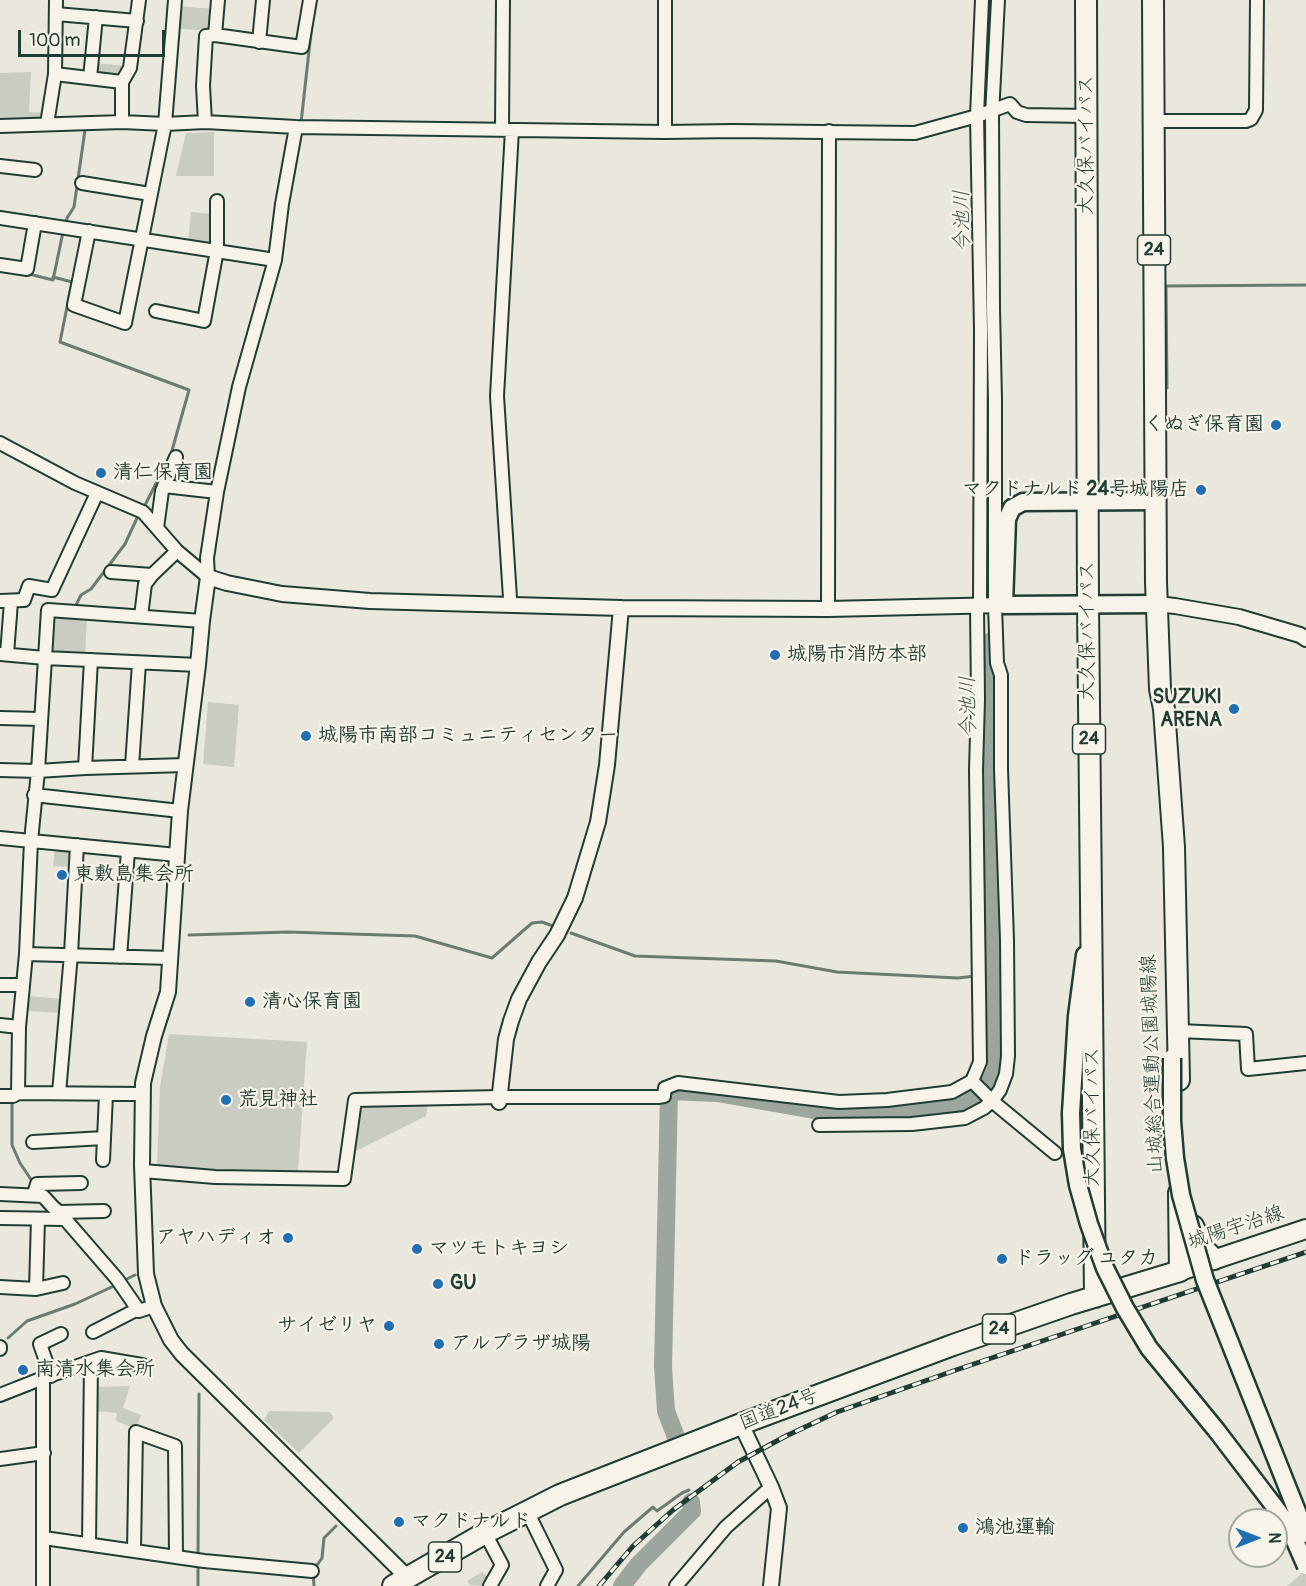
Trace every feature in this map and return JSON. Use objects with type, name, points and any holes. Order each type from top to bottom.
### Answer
[{"type":"highway","name":"大久保バイパス","points":[[1086,0],[1088,604],[1095,1297]]},
{"type":"highway","name":"24","points":[[1153,0],[1157,604],[1160,689],[1164,710],[1174,847],[1179,1031],[1180,1271]]},
{"type":"highway","points":[[1179,1159],[1188,1207],[1196,1233],[1204,1249],[1214,1259]]},
{"type":"highway","name":"国道24号","points":[[402,1583],[485,1533],[560,1495],[953,1345],[1180,1271]]},
{"type":"main road","points":[[1156,501],[1023,502],[1012,508],[1008,513],[987,606],[1157,604]]},
{"type":"main road","name":"山城総合運動公園城陽線","points":[[1166,749],[1172,1121],[1181,1195],[1205,1280],[1306,1534]]},
{"type":"main road","points":[[1091,900],[1077,1016],[1071,1113],[1072,1149],[1089,1224],[1105,1268],[1149,1348],[1281,1515],[1306,1566]]},
{"type":"main road","name":"城陽宇治線","points":[[1180,1271],[1306,1229]]},
{"type":"street","points":[[47,124],[55,74],[56,0]]},
{"type":"street","points":[[122,122],[122,82],[130,68],[139,0]]},
{"type":"street","points":[[89,231],[74,305],[125,323],[165,124],[175,0]]},
{"type":"street","points":[[215,34],[218,0]]},
{"type":"street","points":[[259,42],[263,0]]},
{"type":"street","points":[[205,122],[202,86],[206,36],[215,34],[302,47],[310,0]]},
{"type":"street","points":[[503,0],[507,129],[497,396],[509,604]]},
{"type":"street","points":[[665,0],[665,132]]},
{"type":"street","points":[[819,1125],[879,1125],[965,1118],[993,1098],[1006,1074],[1008,1056],[1007,940],[1001,769],[1001,675],[987,606],[979,115],[982,0]]},
{"type":"street","points":[[143,1171],[215,1177],[344,1179],[355,1100],[658,1098],[678,1083],[839,1102],[887,1100],[952,1092],[972,1081],[980,1062],[976,770],[978,699],[987,606],[995,400],[992,110],[998,0]]},
{"type":"street","points":[[0,126],[205,122],[296,127],[915,133],[1010,104],[1017,112],[1026,115],[1087,116],[1080,0]]},
{"type":"street","points":[[1153,116],[1161,121],[1246,121],[1251,119],[1256,110],[1257,0]]},
{"type":"street","points":[[56,14],[137,21]]},
{"type":"street","points":[[90,78],[96,17]]},
{"type":"street","points":[[55,74],[122,82]]},
{"type":"street","points":[[296,127],[282,204],[275,260],[239,387],[207,558],[208,577],[180,811],[168,992],[154,1036],[143,1083],[146,1274],[154,1306],[171,1340],[182,1354],[402,1583]]},
{"type":"street","points":[[828,609],[829,131]]},
{"type":"street","points":[[0,166],[35,170]]},
{"type":"street","points":[[82,183],[150,194]]},
{"type":"street","points":[[156,311],[204,321],[217,250],[217,201]]},
{"type":"street","points":[[0,218],[275,260]]},
{"type":"street","points":[[0,265],[27,269],[35,223]]},
{"type":"street","points":[[0,443],[75,483],[143,512],[177,551],[208,577],[282,594],[370,601],[621,608],[828,609],[987,606]]},
{"type":"street","points":[[157,528],[164,486],[176,457]]},
{"type":"street","points":[[164,486],[218,492]]},
{"type":"street","points":[[97,493],[52,590],[29,586],[24,600],[5,602],[4,654],[198,665]]},
{"type":"street","points":[[141,616],[145,584],[177,551]]},
{"type":"street","points":[[111,572],[152,575]]},
{"type":"street","points":[[1157,604],[1239,617],[1300,635],[1306,639]]},
{"type":"street","points":[[500,1099],[506,1039],[511,1021],[519,999],[557,935],[575,898],[598,822],[607,765],[621,608]]},
{"type":"street","points":[[18,1093],[19,1027],[26,954],[31,841],[38,771],[48,610],[202,621]]},
{"type":"street","points":[[85,768],[91,660]]},
{"type":"street","points":[[132,766],[139,663]]},
{"type":"street","points":[[0,718],[40,719]]},
{"type":"street","points":[[0,770],[38,771],[185,765]]},
{"type":"street","points":[[34,795],[180,811]]},
{"type":"street","points":[[0,838],[177,855]]},
{"type":"street","points":[[59,1093],[77,845]]},
{"type":"street","points":[[120,957],[128,851]]},
{"type":"street","points":[[26,954],[171,958]]},
{"type":"street","points":[[0,985],[23,985]]},
{"type":"street","points":[[0,1025],[19,1027]]},
{"type":"street","points":[[1179,1031],[1246,1034],[1248,1069],[1306,1063]]},
{"type":"street","points":[[972,1081],[1055,1153]]},
{"type":"street","points":[[0,1096],[13,1096],[18,1093],[143,1094]]},
{"type":"street","points":[[103,1160],[106,1095]]},
{"type":"street","points":[[33,1142],[104,1138]]},
{"type":"street","points":[[34,1194],[37,1184],[81,1183]]},
{"type":"street","points":[[0,1194],[43,1196],[117,1279],[138,1309]]},
{"type":"street","points":[[0,1218],[38,1219],[104,1211]]},
{"type":"street","points":[[36,1289],[38,1219]]},
{"type":"street","points":[[0,1287],[36,1289],[63,1283]]},
{"type":"street","points":[[93,1332],[138,1309],[139,1311],[154,1306]]},
{"type":"street","points":[[43,1586],[47,1377],[40,1344],[62,1335]]},
{"type":"street","points":[[0,1395],[101,1359],[141,1365]]},
{"type":"street","points":[[89,1544],[91,1362]]},
{"type":"street","points":[[741,1424],[779,1508],[771,1586]]},
{"type":"street","points":[[134,1550],[136,1432],[175,1446],[177,1556]]},
{"type":"street","points":[[0,1459],[44,1453]]},
{"type":"street","points":[[676,1586],[726,1527],[771,1487]]},
{"type":"street","points":[[527,1511],[556,1570],[547,1586]]},
{"type":"street","points":[[485,1533],[502,1565],[490,1586]]},
{"type":"street","points":[[44,1538],[198,1559],[312,1570]]},
{"type":"shaded area","points":[[178,6],[214,9],[212,28],[208,31],[176,28]]},
{"type":"shaded area","points":[[94,63],[128,66],[119,79],[93,76]]},
{"type":"shaded area","points":[[31,72],[29,112],[46,113],[46,121],[0,123],[0,73]]},
{"type":"shaded area","points":[[214,132],[214,176],[176,176],[186,133]]},
{"type":"shaded area","points":[[191,212],[215,214],[214,247],[188,242]]},
{"type":"shaded area","points":[[58,618],[87,619],[85,656],[53,655],[49,649],[52,622]]},
{"type":"shaded area","points":[[208,702],[239,705],[234,767],[203,764]]},
{"type":"shaded area","points":[[55,847],[67,848],[72,853],[71,867],[53,866]]},
{"type":"shaded area","points":[[28,996],[64,999],[63,1013],[26,1011]]},
{"type":"shaded area","points":[[169,1034],[307,1042],[298,1172],[157,1168],[160,1087]]},
{"type":"shaded area","points":[[362,1104],[428,1104],[426,1116],[354,1152]]},
{"type":"shaded area","points":[[130,1386],[123,1408],[141,1415],[136,1429],[116,1421],[117,1413],[94,1411],[94,1387]]},
{"type":"shaded area","points":[[269,1411],[330,1412],[334,1418],[299,1453],[264,1420]]},
{"type":"shaded area","points":[[1306,1570],[1306,1586],[1287,1586]]},
{"type":"shaded area","points":[[482,1572],[490,1579],[486,1586],[470,1585],[467,1581]]},
{"type":"waterway","points":[[301,123],[316,0]]},
{"type":"waterway","name":"今池川","points":[[989,505],[985,121],[991,0]]},
{"type":"waterway","points":[[66,223],[74,207],[85,130]]},
{"type":"waterway","points":[[29,274],[53,280],[63,232]]},
{"type":"waterway","points":[[53,277],[72,282],[60,342],[189,390],[171,454],[143,509]]},
{"type":"waterway","points":[[1167,388],[1166,286],[1306,285]]},
{"type":"waterway","points":[[74,609],[81,595],[91,589],[125,544],[138,516]]},
{"type":"waterway","name":"今池川","points":[[676,1437],[666,1411],[663,1367],[669,1091],[717,1093],[814,1110],[849,1113],[887,1112],[958,1105],[986,1089],[996,1069],[991,641]]},
{"type":"waterway","points":[[189,935],[288,932],[415,936],[492,958],[532,923],[542,922],[553,926]]},
{"type":"waterway","points":[[571,933],[635,956],[776,961],[837,972],[958,978],[975,976]]},
{"type":"waterway","points":[[981,975],[995,974]]},
{"type":"waterway","points":[[12,1102],[12,1145],[32,1181]]},
{"type":"waterway","points":[[123,1281],[135,1275]]},
{"type":"waterway","points":[[8,1338],[27,1321],[75,1304],[116,1285]]},
{"type":"waterway","points":[[198,1557],[199,1394]]},
{"type":"waterway","points":[[578,1586],[624,1532],[653,1507],[657,1511],[689,1490]]},
{"type":"waterway","points":[[622,1586],[638,1565],[692,1511],[691,1502]]},
{"type":"waterway","points":[[314,1586],[313,1571],[322,1558],[324,1538],[336,1526]]},
{"type":"waterway","points":[[198,1564],[198,1586]]},
{"type":"railway","points":[[599,1586],[633,1546],[673,1510],[738,1462],[786,1436],[837,1412],[1306,1252]]},
{"type":"place","name":"くぬぎ保育園","points":[[1276,425]]},
{"type":"place","name":"清仁保育園","points":[[101,473]]},
{"type":"place","name":"マクドナルド 24号城陽店","points":[[1201,490]]},
{"type":"place","name":"城陽市消防本部","points":[[775,655]]},
{"type":"place","name":"SUZUKI ARENA","points":[[1234,709]]},
{"type":"place","name":"城陽市南部コミュニティセンター","points":[[306,736]]},
{"type":"place","name":"東敷島集会所","points":[[62,875]]},
{"type":"place","name":"清心保育園","points":[[250,1002]]},
{"type":"place","name":"荒見神社","points":[[226,1100]]},
{"type":"place","name":"アヤハディオ","points":[[288,1238]]},
{"type":"place","name":"マツモトキヨシ","points":[[417,1249]]},
{"type":"place","name":"ドラッグ ユタカ","points":[[1002,1259]]},
{"type":"place","name":"GU","points":[[438,1284]]},
{"type":"place","name":"サイゼリヤ","points":[[389,1326]]},
{"type":"place","name":"アルプラザ城陽","points":[[439,1344]]},
{"type":"place","name":"南清水集会所","points":[[23,1370]]},
{"type":"place","name":"マクドナルド","points":[[399,1522]]},
{"type":"place","name":"鴻池運輸","points":[[963,1528]]}]
